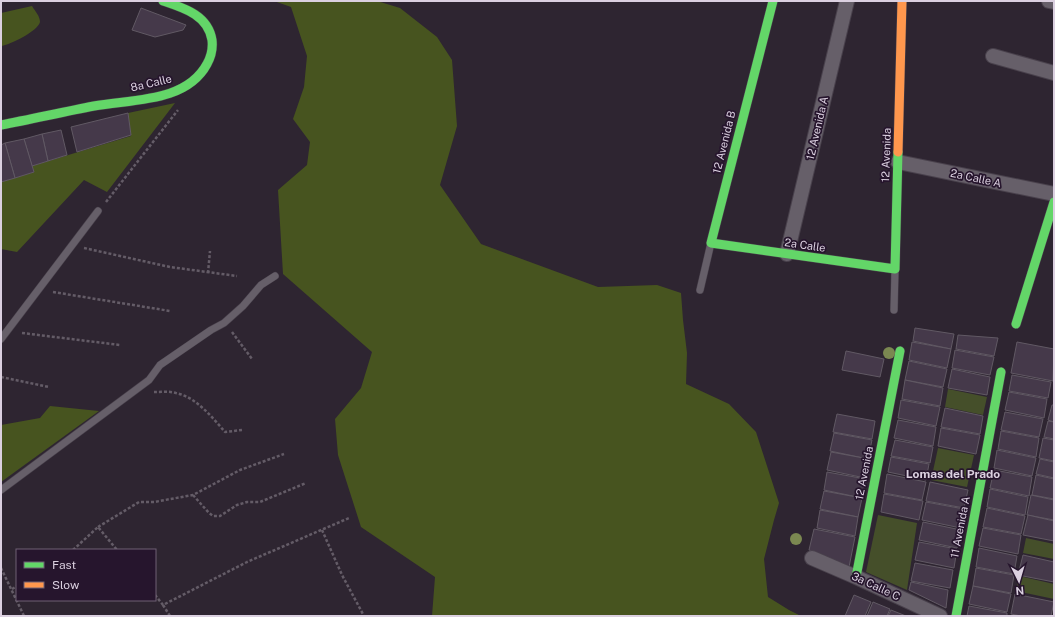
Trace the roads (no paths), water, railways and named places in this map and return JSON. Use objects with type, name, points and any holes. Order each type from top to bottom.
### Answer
[{"type":"street","name":"8a Calle","points":[[1,125],[159,96],[189,84],[200,74],[208,62],[213,46],[211,34],[206,24],[196,14],[185,8],[163,1]]},
{"type":"street","name":"12 Avenida B","points":[[712,243],[773,1]]},
{"type":"street","name":"12 Avenida A","points":[[787,254],[848,1]]},
{"type":"street","name":"12 Avenida","points":[[895,270],[902,1]]},
{"type":"street","points":[[1049,1],[1054,2]]},
{"type":"street","points":[[993,56],[1054,72]]},
{"type":"street","name":"2a Calle A","points":[[898,162],[1054,194]]},
{"type":"street","points":[[1016,324],[1054,202]]},
{"type":"street","name":"2a Calle","points":[[712,243],[895,270]]},
{"type":"street","name":"12 Avenida","points":[[856,577],[900,351]]},
{"type":"street","name":"11 Avenida A","points":[[956,616],[1001,372]]},
{"type":"street","name":"3a Calle C","points":[[812,558],[940,616]]},
{"type":"lane","points":[[1,339],[98,211]]},
{"type":"lane","name":"12 Avenida B","points":[[700,290],[712,243]]},
{"type":"lane","name":"12 Avenida","points":[[894,310],[895,270]]},
{"type":"lane","points":[[1,490],[138,389],[149,380],[160,365],[210,330],[224,323],[243,306],[260,285],[276,276]]},
{"type":"district","name":"Lomas del Prado","points":[[953,474]]}]
